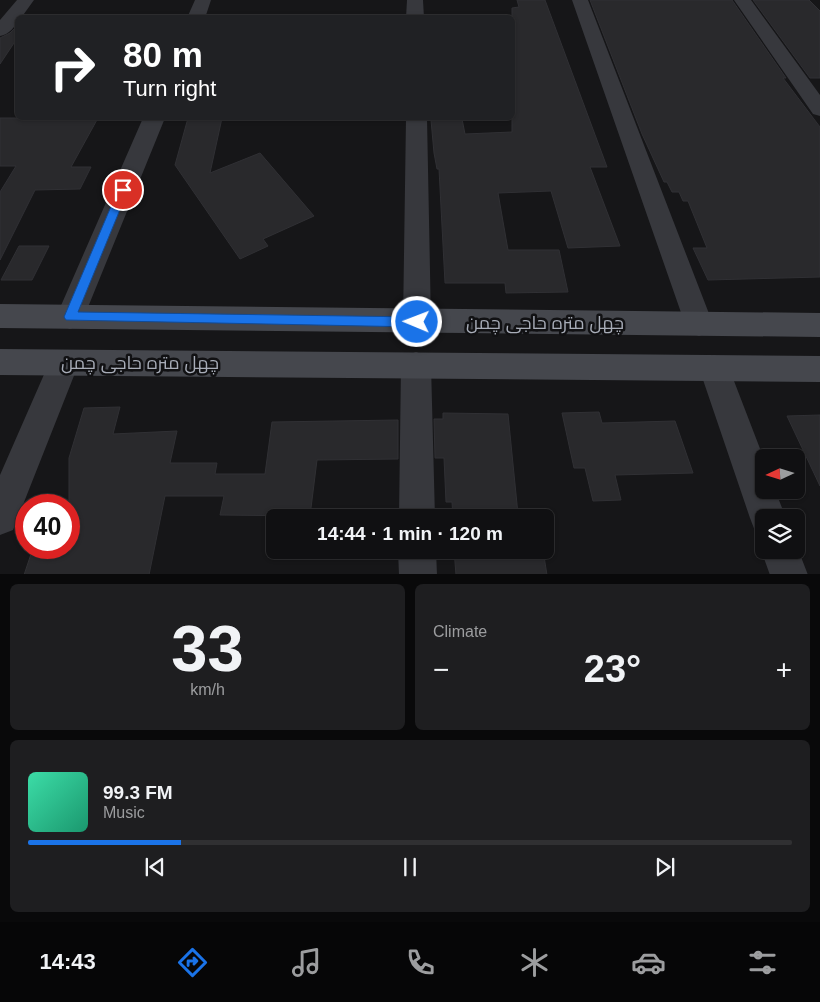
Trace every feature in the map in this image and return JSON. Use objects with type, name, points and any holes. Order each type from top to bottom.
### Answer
[{"type":"street","points":[[0,31],[26,0]]},
{"type":"street","points":[[197,15],[203,0]]},
{"type":"street","points":[[415,0],[416,15]]},
{"type":"street","points":[[580,0],[699,324]]},
{"type":"street","points":[[742,0],[820,110]]},
{"type":"street","points":[[70,317],[153,120]]},
{"type":"street","points":[[416,120],[417,322]]},
{"type":"street","name":"چهل متره حاجی چمن","points":[[0,316],[820,325]]},
{"type":"street","name":"چهل متره حاجی چمن","points":[[0,362],[820,369]]},
{"type":"street","points":[[0,517],[64,363]]},
{"type":"street","points":[[416,365],[417,509]]},
{"type":"street","points":[[714,368],[765,509]]},
{"type":"street","points":[[417,559],[418,574]]},
{"type":"street","points":[[783,559],[789,574]]},
{"type":"building","points":[[517,0],[545,0],[607,167],[590,167],[620,246],[568,248],[551,191],[498,193],[508,250],[559,250],[568,292],[506,293],[505,283],[445,283],[439,169],[437,169],[434,153],[431,120],[462,120],[465,134],[512,132],[512,120],[515,120],[515,15],[512,15],[512,8],[519,7]]},
{"type":"building","points":[[590,0],[732,0],[786,78],[783,78],[820,127],[820,277],[708,280],[693,248],[707,248],[688,201],[683,201],[679,192],[672,192],[667,182],[664,182],[642,134]]},
{"type":"building","points":[[753,0],[809,0],[820,11],[820,78],[810,78]]},
{"type":"building","points":[[15,28],[15,42],[0,64],[0,38]]},
{"type":"building","points":[[0,118],[15,118],[15,120],[97,120],[71,167],[91,167],[80,189],[35,190],[0,260],[0,192],[16,166],[0,166]]},
{"type":"building","points":[[187,120],[222,120],[210,173],[260,153],[314,216],[263,239],[268,246],[240,259],[175,165]]},
{"type":"building","points":[[19,246],[49,246],[32,280],[1,280]]},
{"type":"building","points":[[120,407],[113,434],[177,431],[170,463],[217,463],[215,474],[265,474],[272,422],[398,420],[398,459],[317,460],[311,509],[266,509],[266,516],[220,515],[224,496],[165,496],[149,574],[24,574],[29,559],[80,559],[80,494],[69,494],[69,458],[84,408]]},
{"type":"building","points":[[599,412],[602,423],[675,421],[693,473],[615,475],[621,500],[593,501],[585,468],[574,468],[562,413]]},
{"type":"building","points":[[443,413],[508,414],[518,509],[452,509],[452,502],[446,502],[444,458],[435,458],[434,419],[443,419]]},
{"type":"building","points":[[820,415],[820,486],[805,454],[805,449],[803,449],[787,416]]},
{"type":"building","points":[[455,559],[544,559],[547,574],[456,574]]},
{"type":"route","points":[[123,190],[70,317],[417,322]]}]
